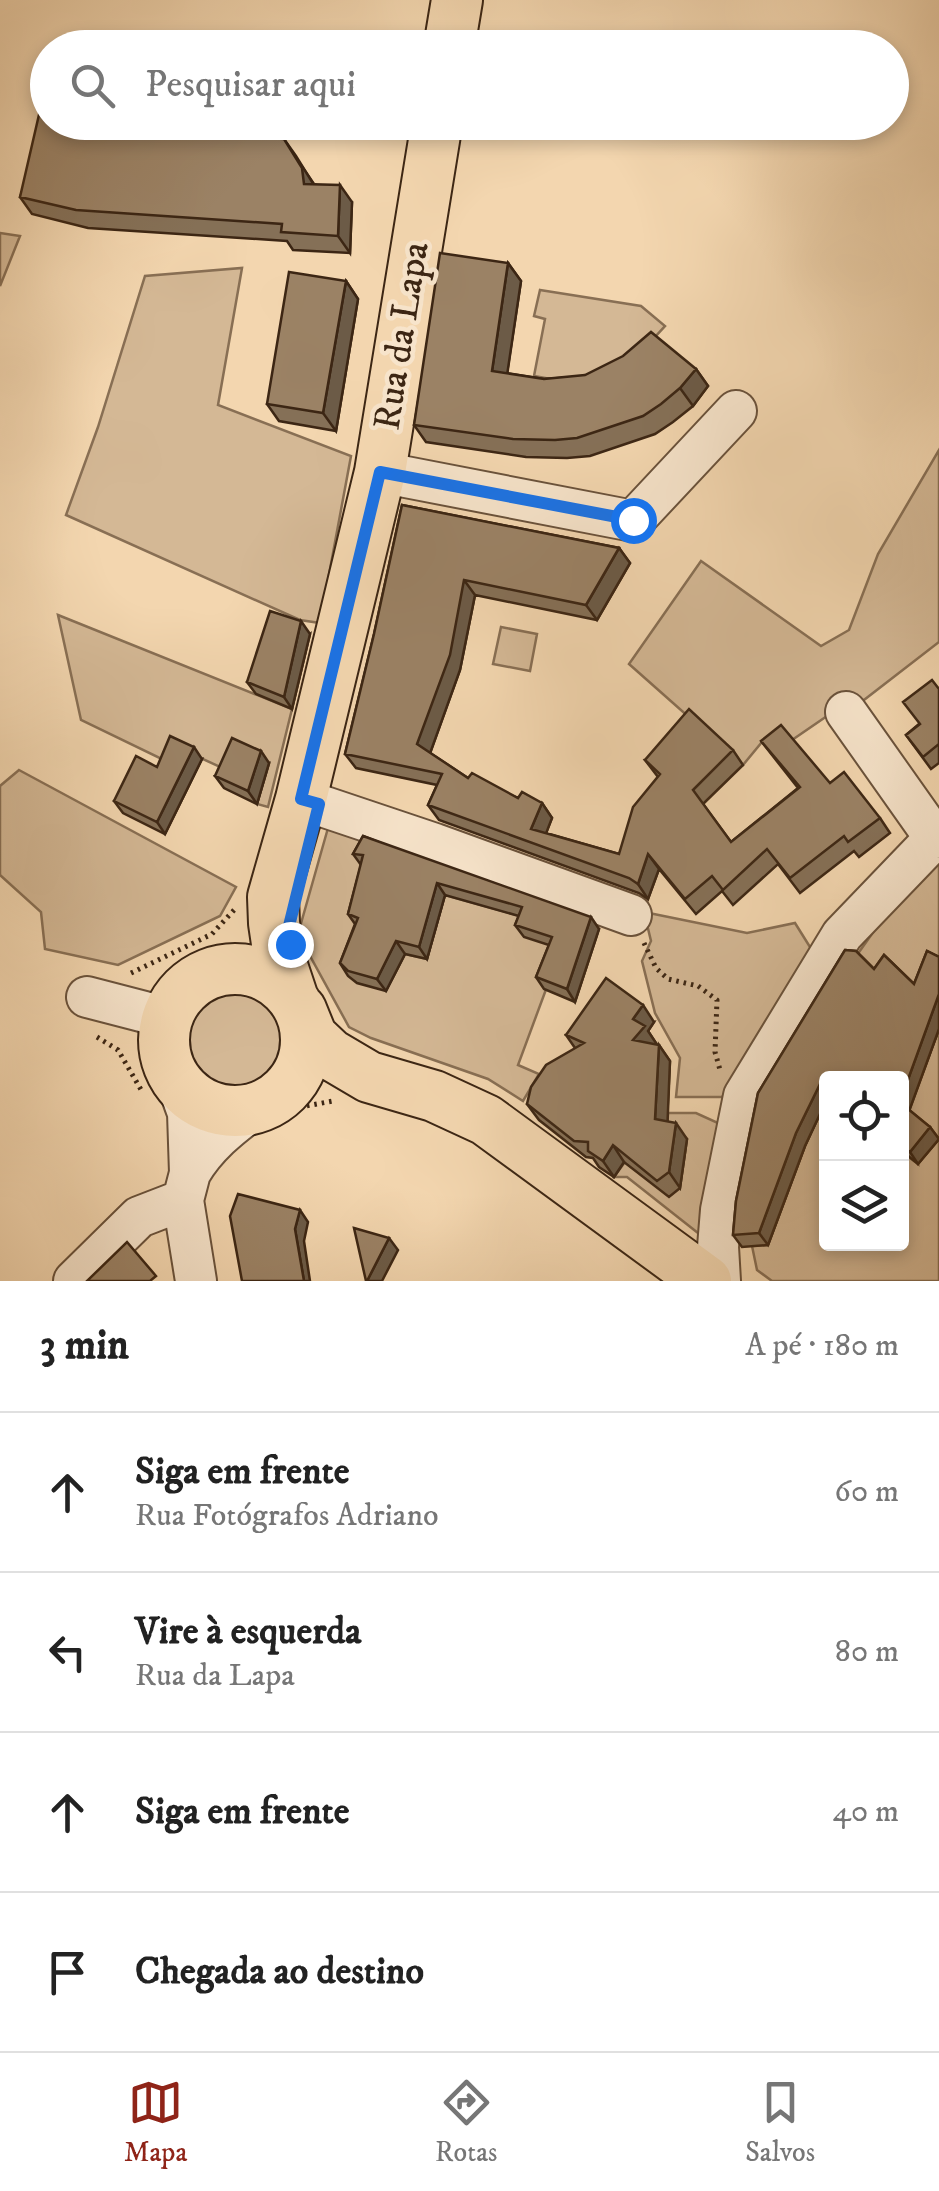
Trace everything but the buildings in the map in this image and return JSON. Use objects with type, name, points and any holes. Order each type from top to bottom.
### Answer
[{"type":"main road","points":[[453,30],[457,0]]},
{"type":"main road","name":"Rua da Lapa","points":[[210,973],[238,946],[301,799],[380,472],[434,140]]},
{"type":"main road","name":"Rua da Lapa","points":[[257,897],[274,923],[279,957],[296,1003]]},
{"type":"main road","points":[[352,1089],[330,1054],[312,1037],[296,1003],[266,975],[230,969],[210,973],[191,984],[177,999],[168,1018],[162,1090],[190,1095],[209,1106],[231,1111],[267,1109],[325,1077],[352,1089],[434,1096],[486,1120],[706,1281]]},
{"type":"main road","points":[[267,1109],[290,1086],[306,1050],[306,1030],[296,1003]]},
{"type":"street","points":[[380,472],[633,520],[736,412]]},
{"type":"street","points":[[720,1281],[721,1210],[744,1096],[842,934],[937,836],[846,712]]},
{"type":"street","points":[[301,799],[631,915]]},
{"type":"street","points":[[86,1014],[168,1018]]},
{"type":"street","points":[[162,1090],[188,1113],[187,1186],[196,1281]]},
{"type":"street","points":[[74,1281],[138,1217],[187,1186],[202,1154],[230,1127],[267,1109]]},
{"type":"path","points":[[122,978],[212,934],[233,912],[257,897]]},
{"type":"path","points":[[631,915],[656,968],[668,979],[698,986],[717,1000],[716,1052],[722,1078],[731,1091],[744,1096]]},
{"type":"path","points":[[86,1014],[162,1090]]},
{"type":"path","points":[[267,1109],[306,1106],[352,1089]]},
{"type":"shaded area","points":[[0,233],[20,236],[0,286]]},
{"type":"shaded area","points":[[242,268],[218,405],[351,456],[320,623],[300,620],[66,515],[145,276]]},
{"type":"shaded area","points":[[540,290],[641,306],[665,326],[642,351],[617,368],[562,381],[534,376],[545,319],[534,316]]},
{"type":"shaded area","points":[[939,450],[939,642],[860,703],[852,695],[792,740],[762,742],[743,765],[629,664],[701,561],[821,646],[849,630],[878,554]]},
{"type":"shaded area","points":[[58,615],[292,709],[268,807],[257,804],[269,764],[231,772],[179,748],[172,764],[81,720]]},
{"type":"shaded area","points":[[501,627],[537,634],[530,671],[493,664]]},
{"type":"shaded area","points":[[19,770],[236,887],[220,916],[118,965],[45,949],[41,912],[0,875],[0,786]]},
{"type":"shaded area","points":[[328,828],[374,844],[405,954],[427,959],[445,895],[531,919],[561,949],[518,1065],[539,1074],[523,1101],[488,1079],[349,1027],[298,934]]},
{"type":"shaded area","points":[[939,859],[939,966],[905,1042],[883,981],[852,962],[874,931]]},
{"type":"shaded area","points":[[644,912],[747,933],[795,923],[815,955],[738,1081],[722,1097],[676,1097],[680,1058],[655,1013],[642,961],[651,941]]},
{"type":"shaded area","points":[[233,987],[253,991],[271,1002],[282,1020],[286,1040],[282,1060],[271,1078],[253,1089],[233,1093],[213,1089],[195,1078],[184,1060],[180,1040],[184,1020],[195,1002],[213,991]]},
{"type":"shaded area","points":[[939,1029],[939,1281],[772,1281],[757,1270],[752,1246],[768,1245],[819,1116],[819,1251],[909,1251],[909,1157],[918,1164],[909,1111]]},
{"type":"shaded area","points":[[668,1113],[696,1113],[718,1123],[705,1225],[698,1233],[627,1177],[614,1177],[625,1162],[667,1135]]},
{"type":"route","points":[[290,944],[289,926],[319,804],[301,799],[380,472],[633,520]]}]
